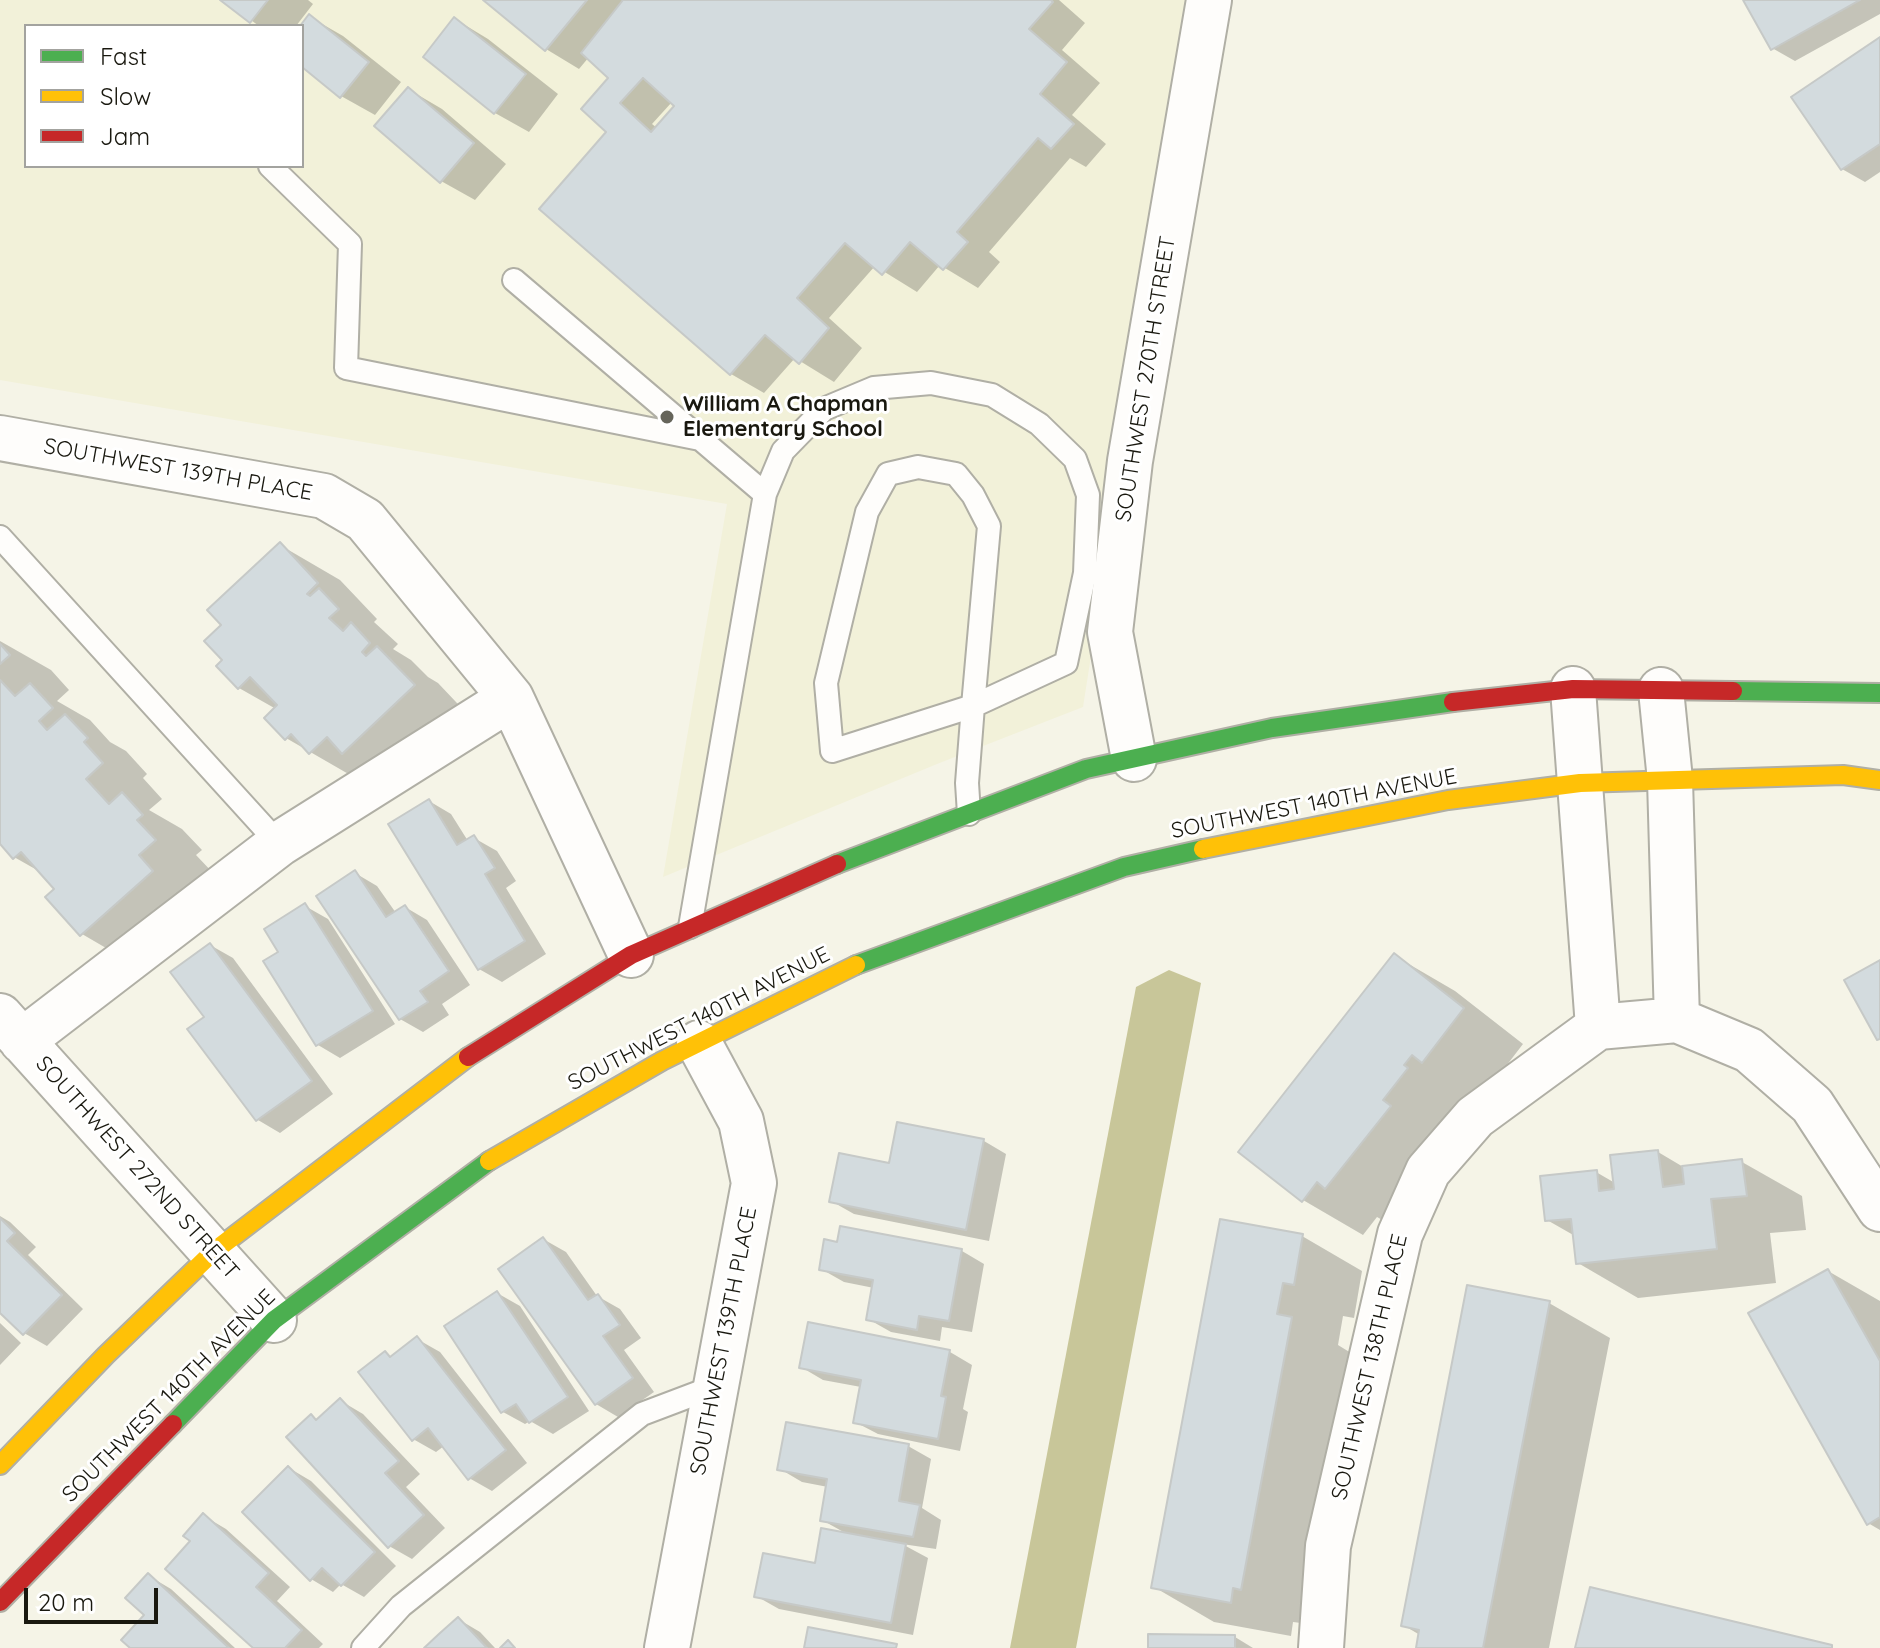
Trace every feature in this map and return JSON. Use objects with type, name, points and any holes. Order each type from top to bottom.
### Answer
[{"type":"street","name":"SOUTHWEST 270TH STREET","points":[[1134,759],[1110,632],[1130,461],[1209,0]]},
{"type":"street","name":"SOUTHWEST 139TH PLACE","points":[[0,438],[324,496],[365,520],[511,698],[631,955]]},
{"type":"street","points":[[1573,689],[1598,1027],[1677,1020],[1749,1050],[1812,1105],[1880,1209]]},
{"type":"street","points":[[0,1465],[96,1365],[213,1252],[458,1063],[631,955],[846,860],[1086,769],[1272,728],[1464,700],[1573,689],[1880,693]]},
{"type":"street","points":[[1661,690],[1670,780],[1677,1020]]},
{"type":"street","points":[[6,1025],[279,844],[511,698]]},
{"type":"street","points":[[1580,783],[1843,775],[1880,780]]},
{"type":"street","name":"SOUTHWEST 140TH AVENUE","points":[[0,1602],[274,1320],[498,1155],[699,1043],[854,966],[1124,867],[1448,800],[1580,783]]},
{"type":"street","name":"SOUTHWEST 272ND STREET","points":[[6,1025],[274,1320]]},
{"type":"street","name":"SOUTHWEST 138TH PLACE","points":[[1321,1648],[1328,1546],[1400,1234],[1428,1171],[1475,1117],[1598,1027]]},
{"type":"street","name":"SOUTHWEST 139TH PLACE","points":[[667,1648],[754,1183],[741,1121],[699,1043]]},
{"type":"lane","points":[[272,168],[350,244],[346,368],[700,439]]},
{"type":"lane","points":[[514,280],[765,494]]},
{"type":"lane","points":[[690,927],[765,494],[783,451],[824,409],[874,388],[931,383],[992,395],[1039,424],[1075,459],[1088,495],[1085,573],[1066,663],[973,706],[832,751],[826,683],[867,512],[888,474],[918,467],[956,474],[973,495],[989,526],[973,706],[967,783],[969,814]]},
{"type":"lane","points":[[0,537],[279,844]]},
{"type":"lane","points":[[363,1648],[401,1606],[642,1414],[716,1386]]},
{"type":"shaded area","name":"William A Chapman Elementary School","points":[[0,0],[1194,0],[1083,707],[663,877],[727,504],[0,380]]},
{"type":"shaded area","points":[[1169,970],[1201,983],[1076,1648],[1010,1648],[1136,987]]},
{"type":"building","points":[[220,0],[268,0],[250,23]]},
{"type":"building","points":[[483,0],[587,0],[545,51]]},
{"type":"building","points":[[623,0],[1051,0],[1053,2],[1029,29],[1067,62],[1040,94],[1074,124],[1051,149],[1038,138],[957,232],[968,242],[943,270],[910,242],[882,275],[845,243],[797,298],[829,328],[799,364],[765,335],[730,375],[539,209],[606,132],[581,109],[608,78],[581,53]],"holes":[[[643,78],[674,106],[651,132],[620,103]]]},
{"type":"building","points":[[1743,0],[1860,0],[1771,50]]},
{"type":"building","points":[[309,14],[369,62],[340,98],[304,69],[304,24],[302,24]]},
{"type":"building","points":[[454,17],[526,74],[494,114],[423,57]]},
{"type":"building","points":[[1880,37],[1880,144],[1841,170],[1791,97]]},
{"type":"building","points":[[408,87],[474,143],[440,183],[374,126]]},
{"type":"building","points":[[280,542],[318,583],[307,594],[310,596],[319,588],[339,609],[329,618],[343,631],[351,622],[370,643],[362,652],[366,656],[377,646],[415,685],[342,754],[327,737],[309,754],[291,734],[285,740],[264,718],[277,705],[250,677],[238,689],[216,666],[222,660],[204,641],[221,625],[207,610]]},
{"type":"building","points":[[0,644],[10,655],[0,664]]},
{"type":"building","points":[[0,680],[15,696],[30,683],[53,708],[39,721],[47,730],[65,714],[88,738],[84,742],[103,763],[86,779],[109,804],[122,792],[143,815],[137,820],[156,840],[139,855],[153,871],[80,936],[45,897],[54,889],[21,852],[13,859],[0,844]]},
{"type":"building","points":[[429,799],[457,845],[474,835],[495,868],[485,874],[525,941],[478,970],[388,824]]},
{"type":"building","points":[[355,870],[386,917],[405,905],[449,971],[420,991],[428,1002],[399,1020],[316,896]]},
{"type":"building","points":[[305,903],[373,1011],[316,1046],[263,961],[278,952],[264,929]]},
{"type":"building","points":[[210,943],[312,1081],[256,1121],[187,1029],[204,1017],[170,972]]},
{"type":"building","points":[[1394,953],[1464,1008],[1422,1063],[1412,1055],[1404,1065],[1408,1068],[1383,1100],[1391,1106],[1325,1189],[1317,1182],[1302,1202],[1238,1152]]},
{"type":"building","points":[[1880,960],[1880,1039],[1877,1040],[1844,980]]},
{"type":"building","points":[[897,1122],[984,1139],[966,1230],[829,1202],[839,1153],[889,1163]]},
{"type":"building","points":[[1658,1150],[1663,1187],[1684,1184],[1682,1166],[1742,1159],[1747,1196],[1711,1199],[1717,1249],[1576,1264],[1571,1219],[1545,1221],[1540,1176],[1597,1170],[1599,1191],[1614,1189],[1610,1155]]},
{"type":"building","points":[[0,1218],[15,1233],[7,1241],[62,1295],[23,1335],[0,1313]]},
{"type":"building","points":[[1220,1219],[1303,1234],[1294,1285],[1283,1283],[1277,1314],[1292,1317],[1241,1590],[1233,1588],[1231,1603],[1151,1588]]},
{"type":"building","points":[[840,1226],[962,1249],[949,1321],[919,1316],[917,1330],[866,1320],[873,1280],[819,1270],[824,1239],[837,1242]]},
{"type":"building","points":[[543,1237],[588,1300],[598,1294],[620,1325],[603,1336],[633,1378],[595,1405],[498,1269]]},
{"type":"building","points":[[1828,1269],[1880,1361],[1880,1517],[1867,1525],[1748,1313]]},
{"type":"building","points":[[1467,1285],[1550,1301],[1483,1648],[1416,1648],[1419,1630],[1401,1626]]},
{"type":"building","points":[[497,1291],[568,1397],[529,1423],[516,1404],[501,1413],[444,1326]]},
{"type":"building","points":[[808,1322],[950,1350],[941,1396],[946,1397],[938,1439],[853,1423],[861,1380],[799,1368]]},
{"type":"building","points":[[417,1336],[506,1450],[468,1480],[428,1428],[412,1441],[358,1372],[385,1351],[390,1357]]},
{"type":"building","points":[[340,1398],[399,1461],[385,1473],[424,1515],[388,1548],[286,1437],[311,1414],[316,1420]]},
{"type":"building","points":[[786,1422],[909,1444],[899,1501],[920,1505],[913,1537],[820,1521],[827,1479],[777,1470]]},
{"type":"building","points":[[288,1466],[375,1552],[341,1586],[322,1568],[310,1581],[242,1512]]},
{"type":"building","points":[[203,1513],[269,1573],[256,1587],[302,1630],[285,1648],[253,1648],[165,1569],[190,1541],[183,1536]]},
{"type":"building","points":[[821,1528],[906,1544],[891,1623],[754,1597],[763,1553],[815,1563]]},
{"type":"building","points":[[148,1573],[229,1648],[130,1648],[121,1640],[144,1615],[125,1598]]},
{"type":"building","points":[[1590,1587],[1832,1645],[1832,1648],[1575,1648]]},
{"type":"building","points":[[458,1617],[487,1648],[424,1648],[440,1633]]},
{"type":"building","points":[[808,1627],[897,1644],[896,1648],[804,1648]]},
{"type":"building","points":[[1148,1634],[1235,1635],[1235,1648],[1148,1648]]},
{"type":"building","points":[[508,1640],[515,1648],[500,1648]]},
{"type":"traffic: fast","points":[[1733,691],[1880,693]]},
{"type":"traffic: fast","points":[[837,864],[1086,769],[1272,728],[1453,702]]},
{"type":"traffic: fast","points":[[856,965],[1124,867],[1203,849]]},
{"type":"traffic: fast","points":[[173,1424],[274,1320],[489,1161]]},
{"type":"traffic: slow","points":[[1203,849],[1448,800],[1580,783],[1843,775],[1880,780]]},
{"type":"traffic: slow","points":[[489,1161],[662,1061],[856,965]]},
{"type":"traffic: slow","points":[[0,1465],[106,1355],[213,1252],[468,1057]]},
{"type":"traffic: jam","points":[[1453,702],[1573,689],[1733,691]]},
{"type":"traffic: jam","points":[[468,1057],[631,955],[837,864]]},
{"type":"traffic: jam","points":[[0,1602],[173,1424]]},
{"type":"place","name":"William A Chapman Elementary School","points":[[667,417]]}]
